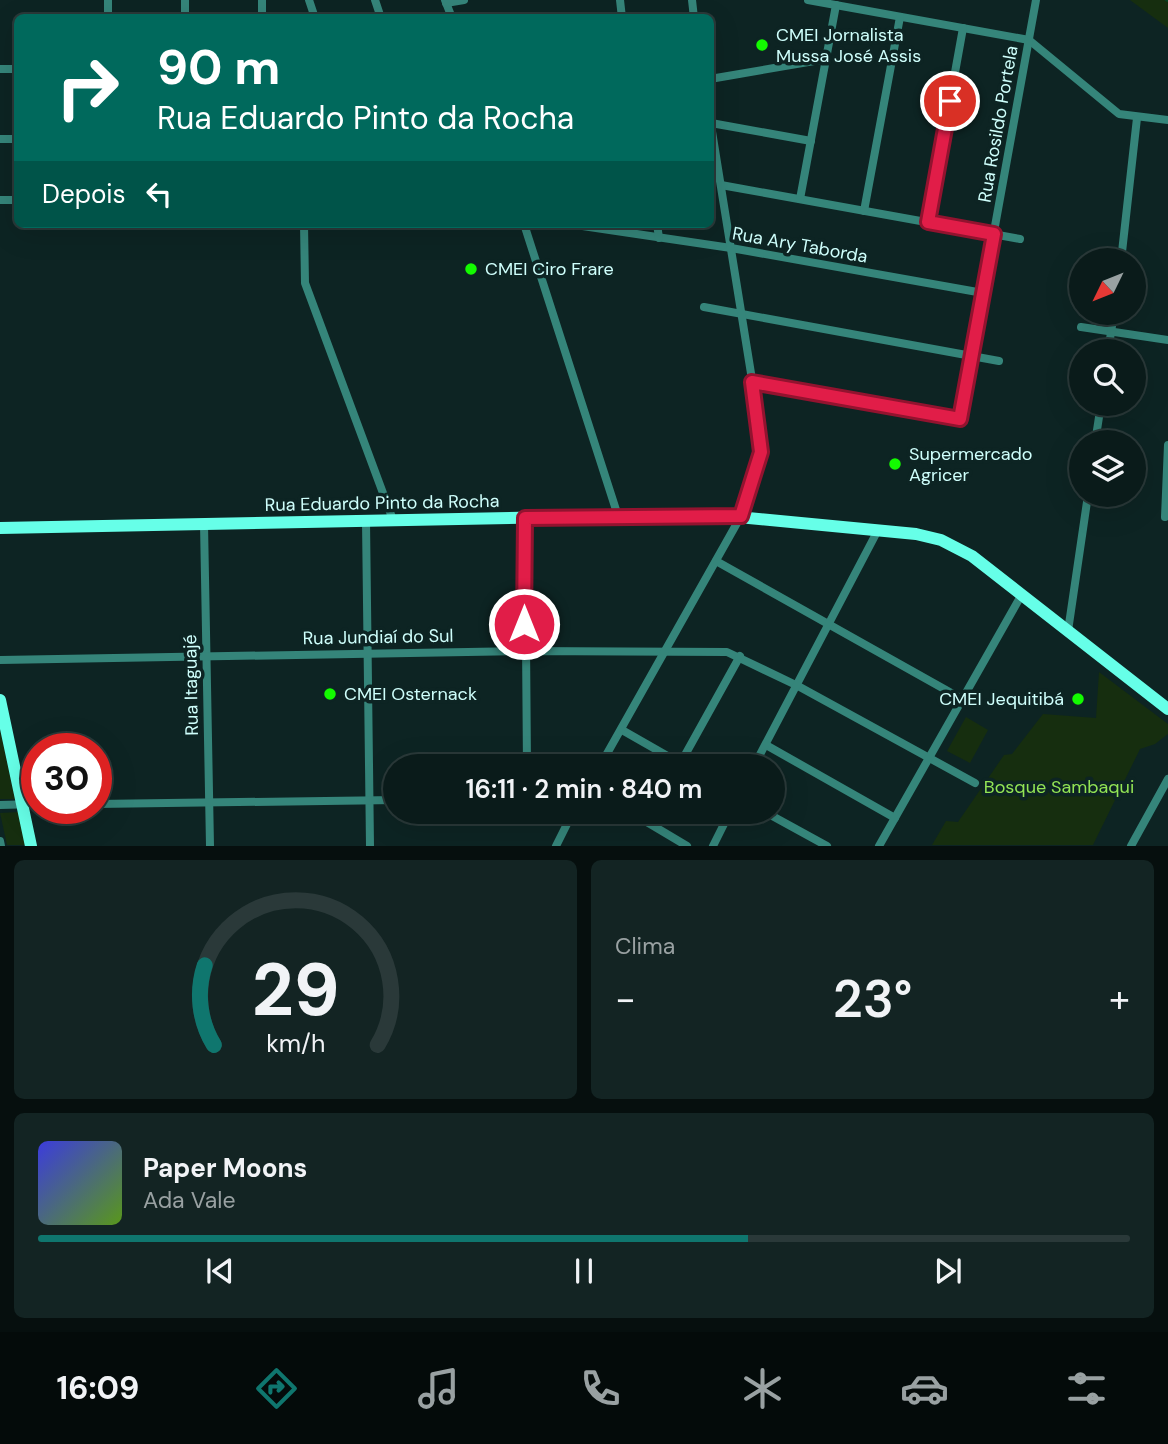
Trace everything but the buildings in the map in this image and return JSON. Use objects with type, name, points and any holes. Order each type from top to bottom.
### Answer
[{"type":"main road","name":"Rua Eduardo Pinto da Rocha","points":[[0,528],[741,516],[928,536],[952,544],[1022,594],[1168,709]]},
{"type":"main road","points":[[0,700],[21,799]]},
{"type":"main road","points":[[26,824],[31,845]]},
{"type":"street","points":[[446,1],[464,0]]},
{"type":"street","points":[[808,0],[1029,40],[1110,109],[1137,118],[1168,120]]},
{"type":"street","name":"Rua Rosildo Portela","points":[[752,382],[960,419],[1036,0]]},
{"type":"street","points":[[800,199],[836,5]]},
{"type":"street","points":[[864,211],[900,17]]},
{"type":"street","points":[[928,222],[963,28]]},
{"type":"street","points":[[714,78],[826,60]]},
{"type":"street","points":[[1122,248],[1137,118]]},
{"type":"street","points":[[714,122],[811,141]]},
{"type":"street","points":[[607,754],[741,516],[761,452],[714,140]]},
{"type":"street","points":[[721,185],[1020,239]]},
{"type":"street","points":[[304,228],[305,283],[393,520]]},
{"type":"street","points":[[525,228],[618,516]]},
{"type":"street","name":"Rua Ary Taborda","points":[[595,228],[731,248],[983,293]]},
{"type":"street","points":[[658,228],[659,238]]},
{"type":"street","points":[[704,307],[999,361]]},
{"type":"street","points":[[1110,339],[1112,326]]},
{"type":"street","points":[[1081,327],[1168,340]]},
{"type":"street","points":[[1165,517],[1168,445]]},
{"type":"street","points":[[1068,631],[1086,507]]},
{"type":"street","points":[[525,518],[527,754]]},
{"type":"street","points":[[366,521],[370,845]]},
{"type":"street","name":"Rua Itaguajé","points":[[204,524],[210,845]]},
{"type":"street","points":[[761,754],[878,530]]},
{"type":"street","points":[[716,561],[831,623],[962,699]]},
{"type":"street","points":[[879,845],[1022,594]]},
{"type":"street","name":"Rua Jundiaí do Sul","points":[[0,660],[524,651],[665,654],[727,652],[798,686],[975,783]]},
{"type":"street","points":[[689,754],[740,656]]},
{"type":"street","points":[[622,730],[664,754]]},
{"type":"street","points":[[766,745],[895,818]]},
{"type":"street","points":[[1131,845],[1168,779]]},
{"type":"street","points":[[112,804],[383,800]]},
{"type":"street","points":[[0,805],[21,804]]},
{"type":"street","points":[[785,823],[827,845]]},
{"type":"street","points":[[556,845],[567,824]]},
{"type":"street","points":[[651,824],[687,845]]},
{"type":"street","points":[[713,845],[724,824]]},
{"type":"green space","points":[[1130,0],[1168,0],[1168,28]]},
{"type":"green space","name":"Bosque Sambaqui","points":[[1099,672],[1168,724],[1168,734],[1155,744],[1140,749],[1093,845],[932,845],[946,821],[958,822],[1004,755],[1012,754],[1043,714],[1096,718]]},
{"type":"green space","points":[[966,717],[988,730],[970,763],[947,751]]},
{"type":"green space","points":[[0,730],[15,799],[0,799]]},
{"type":"green space","points":[[19,812],[26,845],[7,845],[0,813]]},
{"type":"place","name":"CMEI Jornalista Mussa José Assis","points":[[762,45]]},
{"type":"place","name":"CMEI Ciro Frare","points":[[471,269]]},
{"type":"place","name":"Supermercado Agricer","points":[[895,464]]},
{"type":"place","name":"CMEI Osternack","points":[[330,694]]},
{"type":"place","name":"CMEI Jequitibá","points":[[1078,699]]},
{"type":"route","points":[[524,624],[525,518],[707,514],[741,516],[761,452],[752,382],[960,419],[994,234],[928,222],[950,101]]}]
